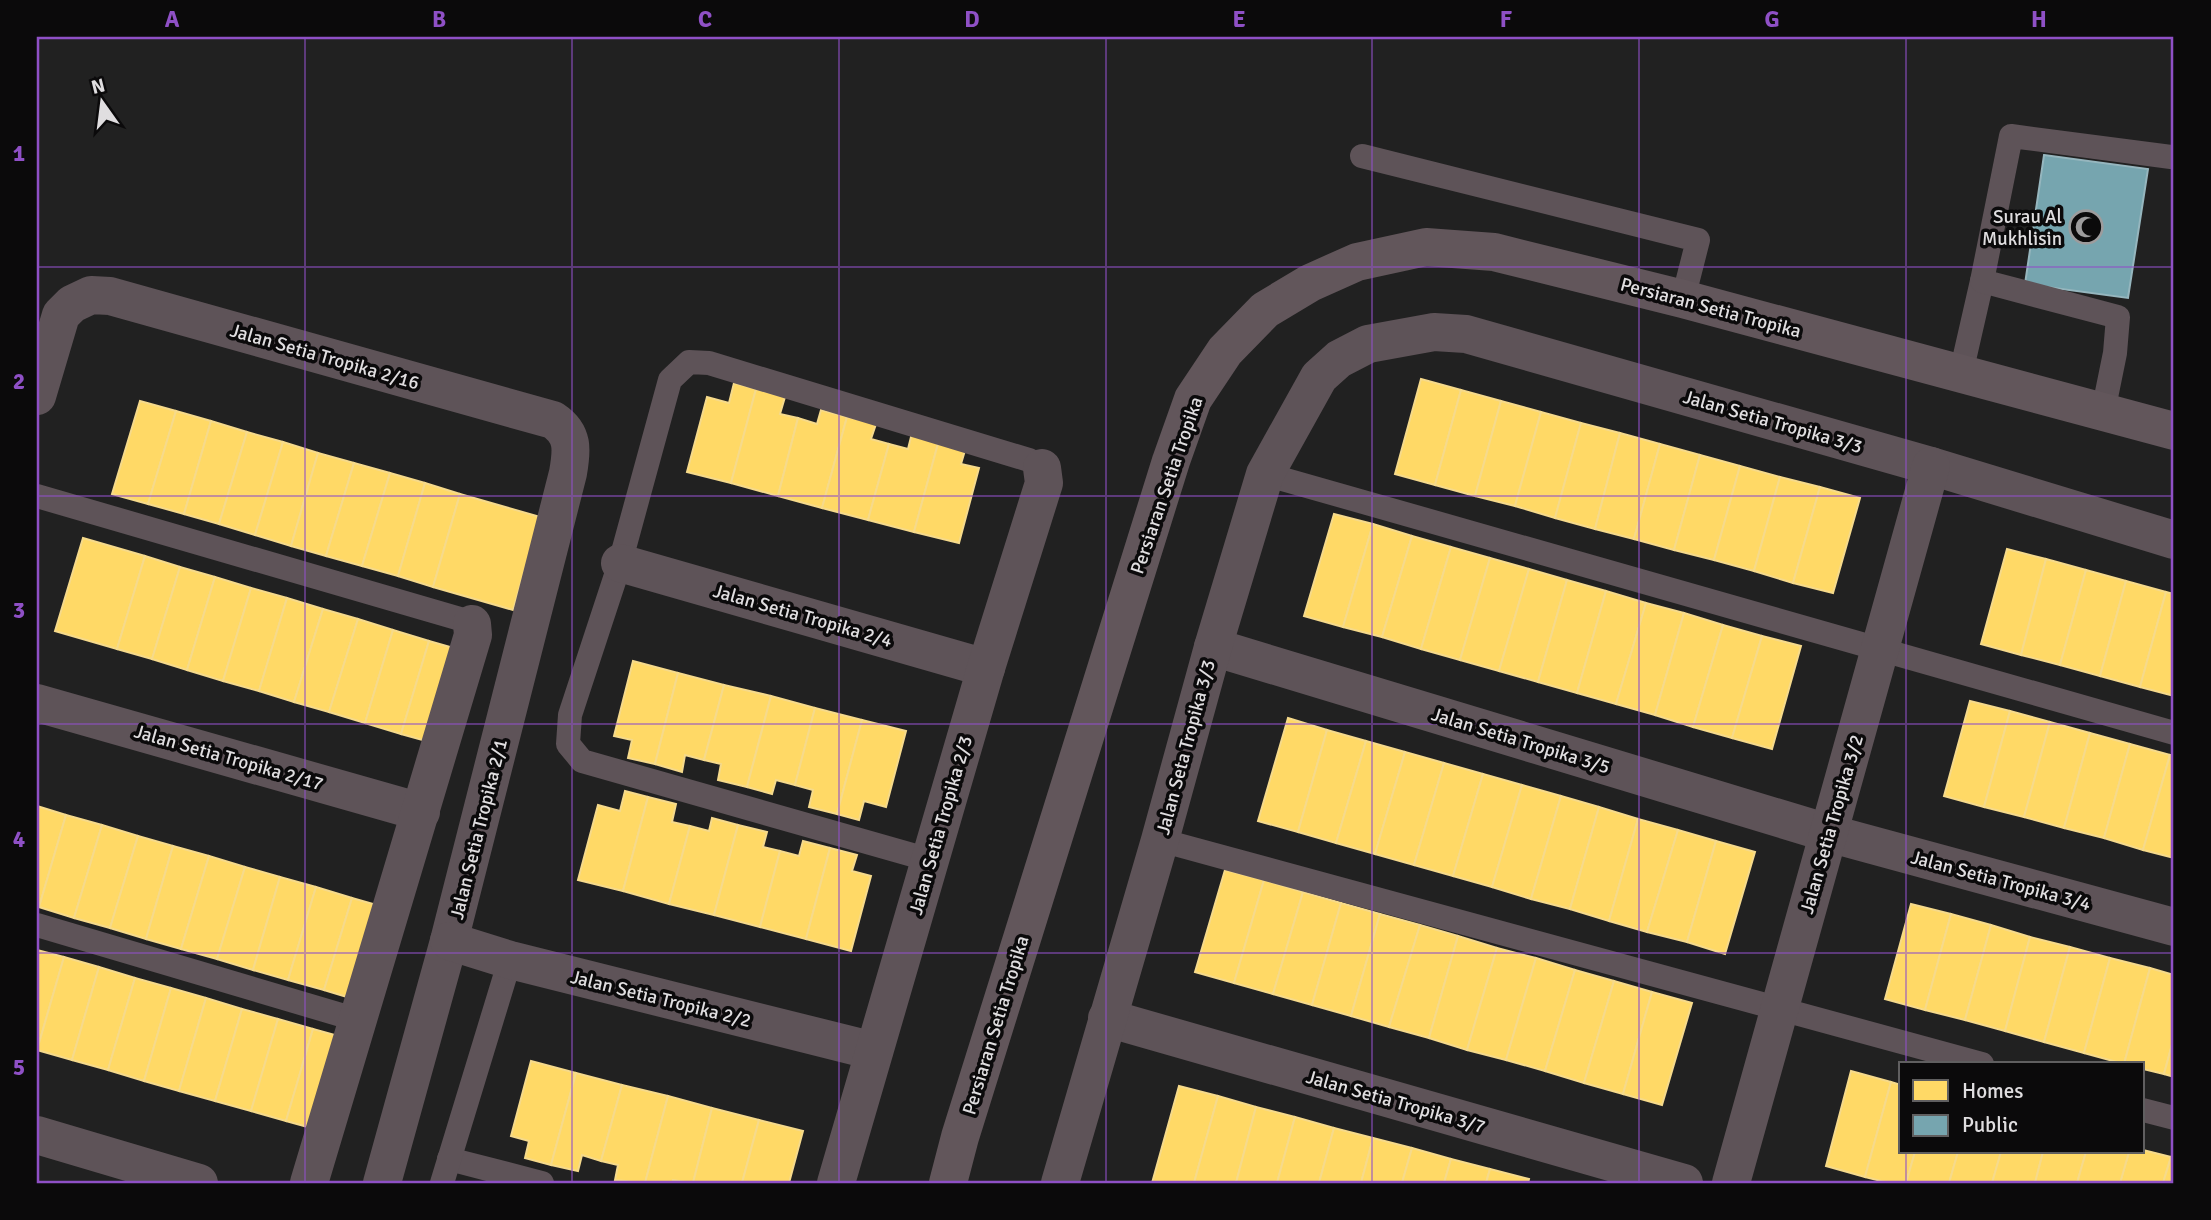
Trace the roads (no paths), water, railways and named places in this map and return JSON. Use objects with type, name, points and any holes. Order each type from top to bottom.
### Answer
[{"type":"street","name":"Persiaran Setia Tropika","points":[[948,1183],[964,1124],[1171,461],[1193,399],[1225,351],[1265,310],[1310,283],[1357,262],[1426,247],[1494,252],[1682,299],[2174,431]]},
{"type":"street","name":"Jalan Setia Tropika 2/16","points":[[37,396],[61,315],[72,304],[91,295],[110,296],[552,420],[563,427],[569,439],[571,455],[568,473]]},
{"type":"street","name":"Jalan Setia Tropika 3/3","points":[[1368,344],[1434,332],[1466,334],[1931,466],[2174,540]]},
{"type":"street","name":"Jalan Seta Tropika 3/3","points":[[1060,1183],[1265,474],[1319,377],[1339,359],[1368,344]]},
{"type":"street","name":"Jalan Setia Tropika 3/2","points":[[1731,1183],[1931,466]]},
{"type":"street","name":"Jalan Setia Tropika 2/3","points":[[836,1183],[986,668],[1044,483],[1042,468]]},
{"type":"street","name":"Jalan Setia Tropika 2/1","points":[[382,1183],[449,942],[568,473]]},
{"type":"street","name":"Jalan Setia Tropika 2/4","points":[[621,563],[986,668]]},
{"type":"street","points":[[309,1183],[473,635],[472,624]]},
{"type":"street","name":"Jalan Setia Tropika 3/5","points":[[1213,647],[1828,833]]},
{"type":"street","name":"Jalan Setia Tropika 2/17","points":[[37,703],[421,812]]},
{"type":"street","name":"Jalan Setia Tropika 3/4","points":[[1828,833],[2174,927]]},
{"type":"street","name":"Jalan Setia Tropika 2/2","points":[[449,942],[510,960],[874,1051]]},
{"type":"street","name":"Jalan Setia Tropika 3/7","points":[[1107,1018],[1684,1183]]},
{"type":"street","points":[[37,1135],[199,1183]]},
{"type":"lane","points":[[1961,373],[2011,136],[2171,157]]},
{"type":"lane","points":[[1362,156],[1698,240],[1682,299]]},
{"type":"lane","points":[[1982,281],[2118,317],[2115,353],[2103,412]]},
{"type":"lane","points":[[930,860],[582,761],[568,744],[570,715],[621,563],[670,380],[689,362],[709,363],[1029,460],[1042,468]]},
{"type":"lane","points":[[1265,474],[2174,733]]},
{"type":"lane","points":[[37,496],[472,624]]},
{"type":"lane","points":[[1160,840],[1975,1062]]},
{"type":"lane","points":[[37,925],[358,1020]]},
{"type":"lane","points":[[442,1183],[510,960]]},
{"type":"lane","points":[[2144,1110],[2174,1118]]},
{"type":"lane","points":[[449,1159],[542,1183]]},
{"type":"place","name":"Surau Al Mukhlisin","points":[[2086,227]]}]
